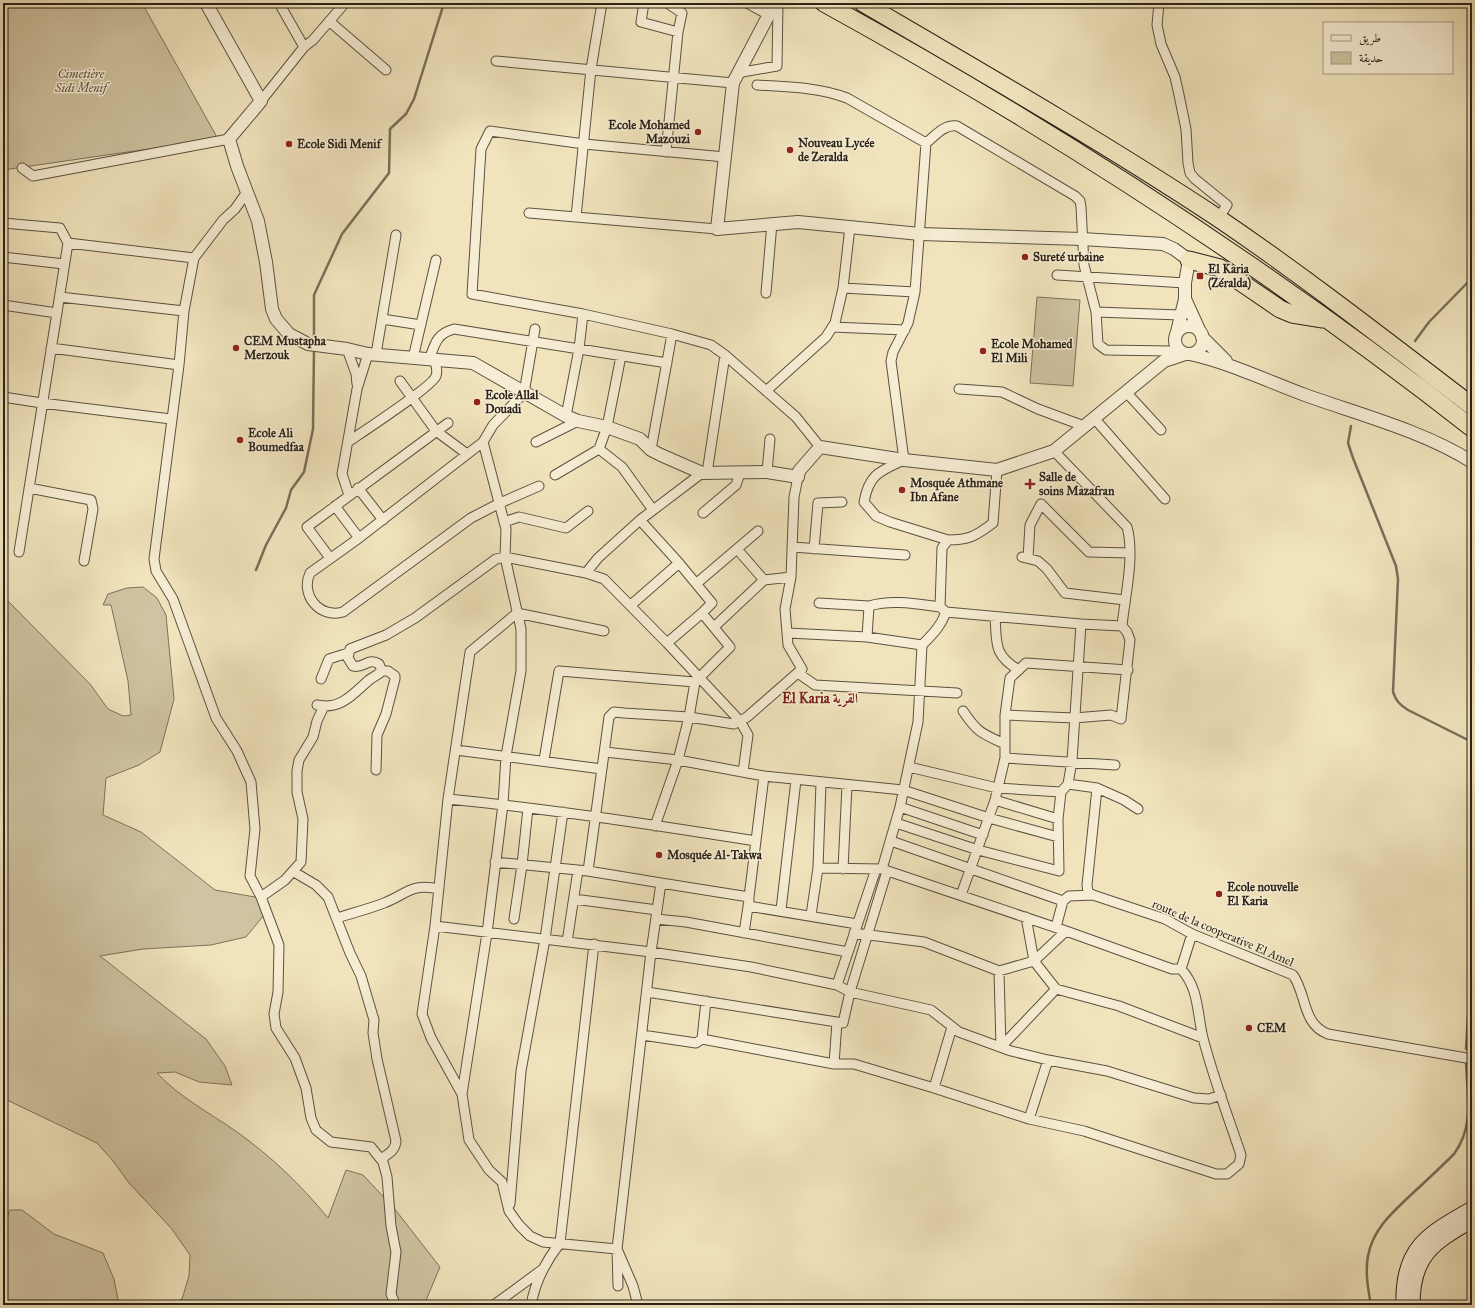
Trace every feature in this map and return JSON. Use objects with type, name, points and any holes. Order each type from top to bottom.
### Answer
[{"type":"highway","points":[[814,3],[831,7],[975,89],[1085,156],[1218,242],[1397,369],[1472,428]]},
{"type":"highway","points":[[863,3],[1097,141],[1218,219],[1343,308],[1472,406]]},
{"type":"highway","points":[[1189,260],[1220,268],[1280,309],[1292,314],[1327,320]]},
{"type":"main road","points":[[1403,1305],[1404,1273],[1414,1253],[1432,1233],[1472,1208]]},
{"type":"main road","points":[[1413,1305],[1415,1278],[1423,1258],[1438,1242],[1472,1221]]},
{"type":"street","points":[[206,3],[261,101]]},
{"type":"street","points":[[279,3],[304,47]]},
{"type":"street","points":[[576,217],[591,69],[602,3]]},
{"type":"street","points":[[644,3],[641,22],[678,32]]},
{"type":"street","points":[[666,152],[678,32],[682,13],[667,3]]},
{"type":"street","points":[[747,3],[767,14]]},
{"type":"street","points":[[717,229],[735,78],[767,14],[775,3]]},
{"type":"street","points":[[496,61],[674,77],[735,78],[777,66],[778,3]]},
{"type":"street","points":[[1159,3],[1156,25],[1161,44],[1175,78],[1179,95],[1186,129],[1190,173],[1195,179],[1227,205],[1218,219]]},
{"type":"street","points":[[22,168],[33,176],[229,139],[304,47],[314,40],[342,4]]},
{"type":"street","points":[[329,21],[386,70]]},
{"type":"street","points":[[757,86],[806,88],[834,93],[847,98],[926,143]]},
{"type":"street","points":[[904,460],[891,361],[893,352],[908,323],[915,292],[926,143],[951,125],[957,126],[1075,196],[1080,201],[1086,276],[1096,312],[1097,342],[1102,349],[1172,347],[1188,354]]},
{"type":"street","points":[[725,157],[584,144],[490,131],[482,149],[472,294],[583,314],[672,334],[711,345],[725,355],[796,417],[820,447],[904,460],[997,470],[1054,451],[1126,392],[1172,347],[1186,326],[1196,328],[1216,353],[1232,366]]},
{"type":"street","points":[[229,139],[237,166],[258,221],[266,262],[272,309],[276,319],[289,334],[308,344],[372,354],[473,363],[566,416],[578,421],[607,428],[640,439],[651,450],[705,473],[767,472],[798,477]]},
{"type":"street","points":[[247,192],[235,209],[223,220],[194,258],[184,311],[179,364],[154,559],[156,571],[173,600],[216,718],[237,751],[251,782],[255,829],[250,876],[261,897],[279,945],[278,992],[274,1014],[276,1028],[295,1058],[309,1101],[313,1124],[316,1130],[331,1142],[371,1148],[381,1159],[387,1177],[391,1226],[396,1252],[391,1294],[395,1304]]},
{"type":"street","points":[[529,213],[717,229],[772,223],[798,222],[920,234],[1082,239],[1164,244],[1189,260],[1185,283],[1185,299],[1172,347]]},
{"type":"street","points":[[3,223],[60,228],[68,243],[19,552]]},
{"type":"street","points":[[766,293],[772,223]]},
{"type":"street","points":[[766,391],[826,337],[835,323],[843,288],[850,227]]},
{"type":"street","points":[[357,389],[372,354],[382,319],[396,235]]},
{"type":"street","points":[[68,243],[194,258]]},
{"type":"street","points":[[3,257],[64,264]]},
{"type":"street","points":[[413,358],[436,260]]},
{"type":"street","points":[[1057,275],[1185,283]]},
{"type":"street","points":[[843,288],[915,292]]},
{"type":"street","points":[[60,297],[184,311]]},
{"type":"street","points":[[1185,299],[1201,335],[1201,346],[1198,350],[1188,354]]},
{"type":"street","points":[[3,305],[57,312]]},
{"type":"street","points":[[1096,312],[1181,315]]},
{"type":"street","points":[[566,416],[579,349],[583,314]]},
{"type":"street","points":[[382,319],[421,325]]},
{"type":"street","points":[[832,327],[905,330]]},
{"type":"street","points":[[348,442],[411,398],[436,378],[437,371],[432,360],[438,337],[444,331],[454,329],[667,363]]},
{"type":"street","points":[[535,329],[524,393],[494,425],[484,442],[383,520],[310,573],[307,581],[307,590],[320,610],[335,614],[343,612],[471,518],[500,503],[539,486]]},
{"type":"street","points":[[651,450],[672,334]]},
{"type":"street","points":[[1172,347],[1188,354],[1232,366],[1260,378],[1422,437],[1472,462]]},
{"type":"street","points":[[51,348],[179,364]]},
{"type":"street","points":[[347,349],[356,374],[357,389],[342,474],[349,496]]},
{"type":"street","points":[[586,573],[598,558],[640,520],[705,473],[725,355]]},
{"type":"street","points":[[554,475],[599,449],[607,428],[621,356]]},
{"type":"street","points":[[400,381],[436,431],[467,454]]},
{"type":"street","points":[[959,389],[1002,392],[1038,409],[1089,422],[1165,499]]},
{"type":"street","points":[[1126,392],[1161,430]]},
{"type":"street","points":[[3,397],[171,419]]},
{"type":"street","points":[[536,442],[578,421]]},
{"type":"street","points":[[330,558],[307,527],[448,423]]},
{"type":"street","points":[[767,472],[770,439]]},
{"type":"street","points":[[484,442],[506,529],[505,557],[520,629],[521,671],[506,756],[487,933],[462,1094],[468,1140],[489,1170],[502,1182],[509,1211],[530,1236],[543,1242],[616,1249]]},
{"type":"street","points":[[567,942],[574,899],[583,871],[596,817],[610,717],[614,712],[689,717],[734,724],[740,721],[802,669],[788,645],[785,609],[791,577],[794,497],[799,470],[820,447]]},
{"type":"street","points":[[599,449],[622,467],[653,510]]},
{"type":"street","points":[[1005,715],[1074,718],[1112,715],[1121,719],[1128,670],[1130,640],[1127,632],[1122,626],[1130,553],[1127,527],[1054,451]]},
{"type":"street","points":[[904,460],[882,470],[874,476],[866,490],[864,502],[876,516],[890,522],[948,540],[964,540],[980,533],[993,523],[997,470]]},
{"type":"street","points":[[703,513],[736,485],[740,473]]},
{"type":"street","points":[[29,488],[91,500],[92,509],[84,561]]},
{"type":"street","points":[[358,488],[383,520]]},
{"type":"street","points":[[814,549],[818,503],[842,502]]},
{"type":"street","points":[[1125,600],[1065,593],[1038,561],[1025,558],[1030,525],[1042,504],[1089,552],[1130,553]]},
{"type":"street","points":[[335,506],[359,538]]},
{"type":"street","points":[[504,522],[519,517],[566,528],[588,511]]},
{"type":"street","points":[[640,520],[697,583],[712,603],[667,643]]},
{"type":"street","points":[[697,583],[758,531]]},
{"type":"street","points":[[647,992],[843,1023],[882,870],[896,823],[909,767],[918,722],[922,645],[942,623],[942,548],[948,540]]},
{"type":"street","points":[[792,547],[905,555]]},
{"type":"street","points":[[737,549],[764,580]]},
{"type":"street","points":[[321,679],[329,659],[348,653],[354,647],[363,645],[386,635],[415,618],[496,559],[505,557],[586,573],[604,579],[667,643],[697,679],[740,721],[748,736],[743,772]]},
{"type":"street","points":[[631,605],[679,563]]},
{"type":"street","points":[[714,627],[764,580],[791,577]]},
{"type":"street","points":[[819,603],[869,606],[880,602],[914,603],[943,609],[995,616],[1122,626]]},
{"type":"street","points":[[867,637],[869,606]]},
{"type":"street","points":[[517,613],[604,631]]},
{"type":"street","points":[[462,1094],[431,1038],[422,1014],[435,926],[448,799],[456,750],[466,669],[470,652],[517,613]]},
{"type":"street","points":[[655,826],[678,760],[697,679],[730,647],[702,613]]},
{"type":"street","points":[[995,616],[998,649],[1000,655],[1008,664],[1019,670]]},
{"type":"street","points":[[896,823],[978,850],[1059,871],[1058,819],[1061,792],[1068,784],[1072,761],[1082,624]]},
{"type":"street","points":[[788,633],[867,637],[922,645]]},
{"type":"street","points":[[348,653],[348,658],[353,666],[361,666],[369,661],[373,661],[379,664],[382,671]]},
{"type":"street","points":[[1010,678],[1026,663],[1128,670]]},
{"type":"street","points":[[962,895],[995,800],[1005,758],[1005,715],[1010,678],[1008,664]]},
{"type":"street","points":[[261,897],[280,885],[294,872],[301,862],[303,812],[298,798],[296,776],[298,766],[306,747],[313,737],[321,705],[333,706],[344,701],[382,671],[391,672],[395,676],[395,679],[386,714],[377,735],[376,770]]},
{"type":"street","points":[[544,760],[559,671],[697,679]]},
{"type":"street","points":[[798,673],[815,685],[957,694]]},
{"type":"street","points":[[963,711],[972,725],[982,734],[1005,744]]},
{"type":"street","points":[[456,750],[544,760],[602,769]]},
{"type":"street","points":[[605,752],[678,760],[764,776],[821,783],[903,790],[989,818],[1058,837]]},
{"type":"street","points":[[1005,758],[1072,761],[1115,765]]},
{"type":"street","points":[[909,767],[997,788],[1061,792]]},
{"type":"street","points":[[744,933],[764,776]]},
{"type":"street","points":[[781,910],[796,780]]},
{"type":"street","points":[[811,915],[818,868],[821,783]]},
{"type":"street","points":[[1068,784],[1097,788],[1124,800],[1138,809]]},
{"type":"street","points":[[843,869],[847,785]]},
{"type":"street","points":[[1093,895],[1088,892],[1087,885],[1097,788]]},
{"type":"street","points":[[448,799],[563,812],[756,841]]},
{"type":"street","points":[[995,800],[1058,819]]},
{"type":"street","points":[[900,807],[983,835]]},
{"type":"street","points":[[514,919],[528,808]]},
{"type":"street","points":[[509,1211],[522,1071],[545,939],[563,812]]},
{"type":"street","points":[[891,841],[1063,901]]},
{"type":"street","points":[[495,862],[583,871],[661,883],[749,901],[781,910],[857,924]]},
{"type":"street","points":[[642,1036],[696,1043],[702,1039],[834,1064],[854,1064],[1029,1119],[1084,1131],[1216,1174],[1227,1174],[1239,1164],[1241,1155],[1203,1038],[1194,990],[1189,978],[1181,969],[1172,969],[1056,927],[882,870],[818,868]]},
{"type":"street","points":[[837,986],[857,924],[882,870]]},
{"type":"street","points":[[294,872],[325,893],[361,976],[374,1020],[377,1059],[396,1141],[396,1148],[381,1159]]},
{"type":"street","points":[[618,1286],[616,1249],[651,952],[661,883]]},
{"type":"street","points":[[337,918],[385,903],[416,888],[427,887],[439,889]]},
{"type":"street","points":[[1056,927],[1063,901],[1069,896],[1093,895]]},
{"type":"street","name":"route de la cooperative El Amel","points":[[1093,895],[1165,919],[1192,934],[1293,975],[1298,982],[1310,1021],[1318,1031],[1472,1059]]},
{"type":"street","points":[[574,899],[686,922],[848,952]]},
{"type":"street","points":[[1026,917],[1034,961],[1056,989],[1119,1006],[1203,1038]]},
{"type":"street","points":[[435,926],[594,944],[751,967],[837,986],[850,991],[930,1010],[959,1032],[1001,1047],[1048,1060],[1107,1071],[1194,1098],[1209,1099],[1221,1095]]},
{"type":"street","points":[[854,933],[924,942],[999,971],[1034,961],[1066,931]]},
{"type":"street","points":[[1181,969],[1192,934]]},
{"type":"street","points":[[531,1305],[544,1269],[560,1243],[594,944]]},
{"type":"street","points":[[999,971],[1001,1047]]},
{"type":"street","points":[[1001,1047],[1056,989]]},
{"type":"street","points":[[702,1039],[706,1001]]},
{"type":"street","points":[[834,1064],[837,1022]]},
{"type":"street","points":[[934,1088],[952,1027]]},
{"type":"street","points":[[1029,1119],[1048,1060]]},
{"type":"street","points":[[616,1249],[633,1286],[638,1305]]},
{"type":"street","points":[[494,1305],[544,1269]]},
{"type":"green space","name":"Cimetière Sidi Menif","points":[[3,3],[142,3],[218,139],[3,170]]},
{"type":"green space","points":[[1037,297],[1080,300],[1073,386],[1030,383]]},
{"type":"green space","points":[[143,587],[157,598],[166,615],[174,699],[160,752],[139,765],[106,778],[103,815],[141,832],[215,890],[255,897],[269,909],[246,937],[211,945],[143,949],[100,956],[206,1039],[225,1066],[232,1085],[199,1082],[175,1072],[157,1073],[175,1090],[237,1132],[274,1161],[297,1183],[328,1218],[346,1170],[363,1175],[394,1208],[440,1267],[424,1305],[171,1305],[182,1299],[189,1276],[190,1255],[171,1228],[129,1183],[113,1161],[97,1143],[9,1101],[3,1096],[3,596],[90,684],[108,709],[123,716],[131,715],[128,681],[111,605],[103,605],[108,594],[127,588]]},
{"type":"green space","points":[[10,1210],[22,1210],[54,1234],[103,1253],[114,1279],[119,1305],[3,1305],[3,1227]]},
{"type":"waterway","points":[[314,341],[314,295],[342,234],[389,173],[390,129],[406,114],[414,99],[444,3]]},
{"type":"waterway","points":[[1415,341],[1429,322],[1472,278]]},
{"type":"waterway","points":[[256,570],[266,545],[286,508],[291,490],[304,472],[313,429],[314,348]]},
{"type":"waterway","points":[[1351,426],[1348,443],[1396,566],[1398,579],[1393,692],[1395,698],[1408,710],[1472,742]]},
{"type":"waterway","points":[[1466,1049],[1472,949]]},
{"type":"waterway","points":[[1371,1305],[1367,1268],[1368,1256],[1374,1237],[1379,1228],[1392,1213],[1454,1154],[1461,1143],[1465,1132],[1468,1110],[1466,1061]]},
{"type":"place","name":"Ecole Mohamed Mazouzi","points":[[698,132]]},
{"type":"place","name":"Ecole Sidi Menif","points":[[289,144]]},
{"type":"place","name":"Nouveau Lycée de Zeralda","points":[[790,150]]},
{"type":"place","name":"Sureté urbaine","points":[[1025,257]]},
{"type":"place","name":"El Karia (Zéralda)","points":[[1200,276]]},
{"type":"place","name":"CEM Mustapha Merzouk","points":[[236,348]]},
{"type":"place","name":"Ecole Mohamed El Mili","points":[[983,351]]},
{"type":"place","name":"Ecole Allal Douadi","points":[[477,402]]},
{"type":"place","name":"Ecole Ali Boumedfaa","points":[[240,440]]},
{"type":"place","name":"Salle de soins Mazafran","points":[[1030,484]]},
{"type":"place","name":"Mosquée Athmane Ibn Afane","points":[[902,490]]},
{"type":"place","name":"Mosquée Al-Takwa","points":[[659,855]]},
{"type":"place","name":"Ecole nouvelle El Karia","points":[[1219,894]]},
{"type":"place","name":"CEM","points":[[1249,1028]]},
{"type":"district","name":"El Karia القرية","points":[[820,698]]}]
